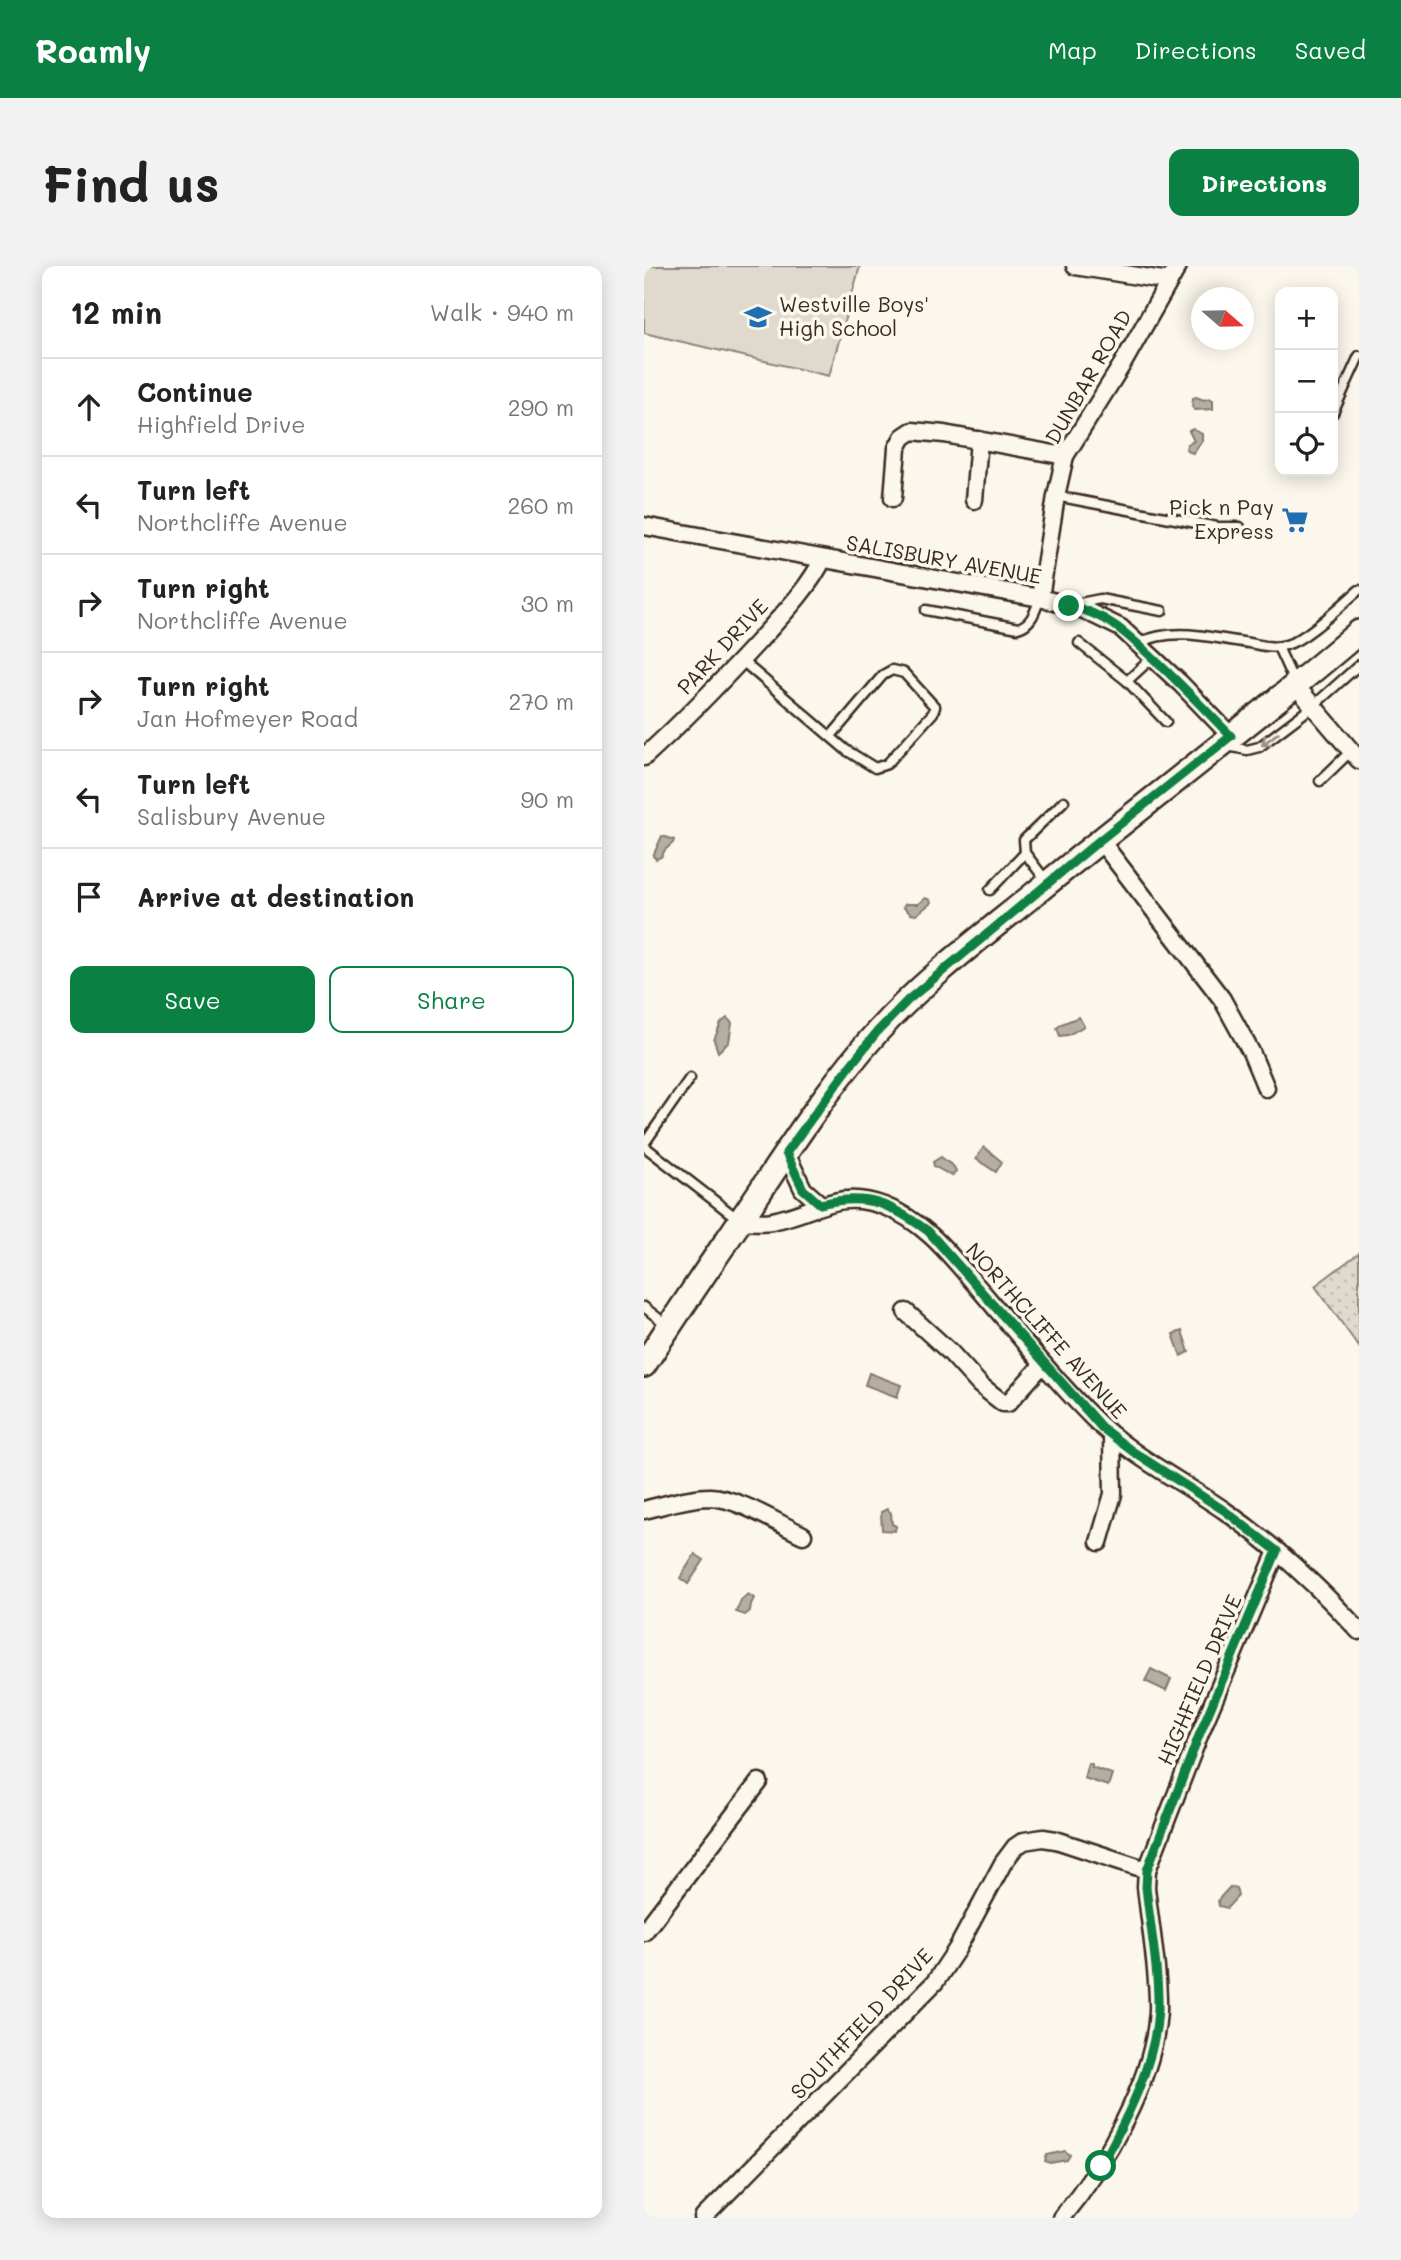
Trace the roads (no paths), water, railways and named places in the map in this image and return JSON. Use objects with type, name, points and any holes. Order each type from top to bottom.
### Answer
[{"type":"street","points":[[1075,266],[1169,281]]},
{"type":"street","name":"DUNBAR ROAD","points":[[1040,598],[1065,456],[1123,363],[1178,266]]},
{"type":"street","points":[[893,498],[897,448],[907,433],[918,430],[1065,456]]},
{"type":"street","points":[[974,500],[979,440]]},
{"type":"street","name":"SALISBURY AVENUE","points":[[644,526],[1040,598],[1082,609],[1108,620],[1138,643],[1226,740]]},
{"type":"street","name":"PARK DRIVE","points":[[644,757],[706,698],[741,660],[809,584],[823,559]]},
{"type":"street","points":[[644,1365],[823,1100],[877,1032],[936,975],[1100,840],[1296,686],[1359,632]]},
{"type":"street","points":[[1296,686],[1355,756]]},
{"type":"street","points":[[1100,840],[1222,999],[1251,1052],[1266,1088]]},
{"type":"street","points":[[786,1153],[803,1189],[820,1204]]},
{"type":"street","name":"NORTHCLIFFE AVENUE","points":[[740,1221],[770,1222],[820,1204],[848,1198],[868,1200],[894,1210],[921,1227],[940,1242],[1088,1414],[1112,1436],[1225,1511],[1277,1551],[1359,1631]]},
{"type":"street","points":[[906,1312],[950,1352],[980,1385],[1003,1403],[1008,1403],[1043,1364]]},
{"type":"street","points":[[1099,1542],[1113,1494],[1112,1436]]},
{"type":"street","points":[[644,1510],[701,1498],[716,1498],[734,1502],[803,1535]]},
{"type":"street","name":"HIGHFIELD DRIVE","points":[[1060,2218],[1101,2166],[1136,2095],[1147,2062],[1158,2010],[1146,1887],[1147,1870],[1200,1733],[1277,1551]]},
{"type":"street","points":[[644,1932],[759,1782]]},
{"type":"street","name":"SOUTHFIELD DRIVE","points":[[704,2218],[935,1982],[957,1949],[1003,1863],[1015,1847],[1030,1839],[1056,1840],[1147,1870]]},
{"type":"lane","points":[[1338,402],[1359,356]]},
{"type":"lane","points":[[1056,496],[1217,527],[1240,527]]},
{"type":"lane","points":[[1138,643],[1174,633],[1278,647],[1299,639],[1359,590]]},
{"type":"lane","points":[[926,610],[1018,628],[1032,618],[1040,598]]},
{"type":"lane","points":[[1069,606],[1100,599],[1162,611]]},
{"type":"lane","points":[[1079,643],[1127,681],[1166,722]]},
{"type":"lane","points":[[1278,647],[1296,686]]},
{"type":"lane","points":[[1127,681],[1152,658]]},
{"type":"lane","points":[[741,660],[831,736],[864,763],[880,768],[887,764],[920,728],[935,707],[904,673],[892,670],[883,675],[831,736]]},
{"type":"lane","points":[[1226,740],[1243,750],[1254,749],[1312,707],[1359,665]]},
{"type":"lane","points":[[1320,780],[1355,756]]},
{"type":"lane","points":[[990,890],[1025,853],[1026,838],[1064,800]]},
{"type":"lane","points":[[1025,853],[1047,883]]},
{"type":"lane","points":[[690,1078],[644,1145],[740,1221]]},
{"type":"lane","points":[[644,1307],[669,1326]]},
{"type":"place","name":"Westville Boys' High School","points":[[758,317]]},
{"type":"place","name":"Pick n Pay Express","points":[[1295,520]]}]
